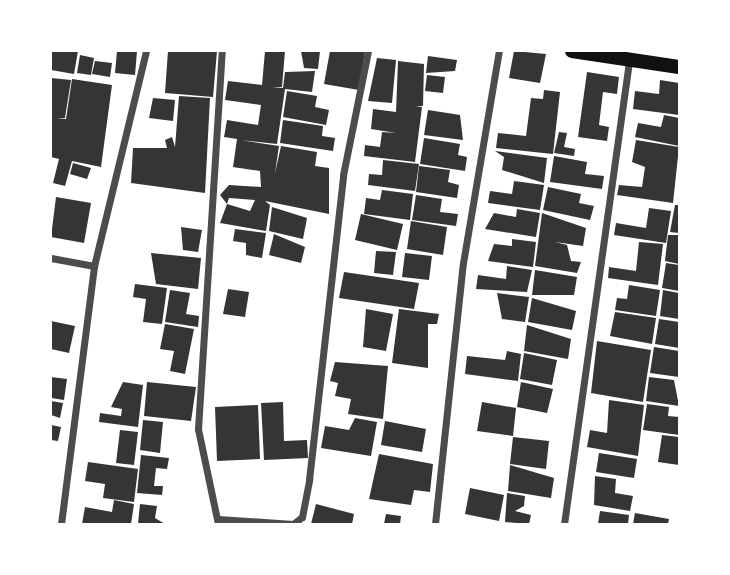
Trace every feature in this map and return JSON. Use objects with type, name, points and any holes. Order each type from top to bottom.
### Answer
[{"type":"main road","points":[[572,51],[607,53],[679,68]]},
{"type":"street","points":[[61,524],[94,266],[142,89],[146,51]]},
{"type":"street","points":[[222,51],[198,429],[218,522],[293,524],[302,517],[309,480],[343,175],[368,51]]},
{"type":"street","points":[[435,524],[463,263],[499,51]]},
{"type":"street","points":[[564,524],[629,59]]},
{"type":"street","points":[[51,258],[94,266]]},
{"type":"building","points":[[51,51],[78,51],[74,74],[51,70]]},
{"type":"building","points":[[117,51],[137,51],[135,75],[115,73]]},
{"type":"building","points":[[168,51],[217,51],[213,97],[165,93]]},
{"type":"building","points":[[265,51],[285,51],[282,87],[272,87],[283,88],[285,72],[315,71],[312,92],[285,89],[277,144],[240,140],[279,146],[275,173],[281,146],[317,152],[315,166],[329,168],[329,214],[265,201],[270,205],[266,231],[220,223],[227,204],[220,195],[229,185],[261,187],[260,171],[233,167],[237,139],[224,137],[227,120],[258,125],[261,105],[225,100],[228,81],[262,85]],"holes":[[[229,198],[255,200],[250,211],[227,204]]]},
{"type":"building","points":[[301,51],[320,51],[318,69],[304,68]]},
{"type":"building","points":[[330,51],[365,51],[359,90],[324,84]]},
{"type":"building","points":[[514,51],[546,54],[540,83],[509,78]]},
{"type":"building","points":[[80,55],[94,58],[91,75],[77,73]]},
{"type":"building","points":[[428,56],[457,60],[455,71],[426,73]]},
{"type":"building","points":[[377,58],[396,60],[392,103],[368,101]]},
{"type":"building","points":[[95,61],[112,63],[110,77],[92,74]]},
{"type":"building","points":[[398,61],[424,64],[423,106],[415,106],[422,107],[415,162],[364,156],[365,145],[380,147],[382,132],[396,133],[371,129],[373,109],[396,112]]},
{"type":"building","points":[[587,72],[619,77],[617,94],[603,92],[599,125],[609,127],[607,141],[578,137]]},
{"type":"building","points":[[427,75],[445,77],[443,93],[425,91]]},
{"type":"building","points":[[51,78],[71,80],[65,118],[57,118],[66,119],[72,79],[112,85],[101,167],[72,161],[65,186],[53,183],[59,159],[51,157]]},
{"type":"building","points":[[660,80],[679,83],[679,115],[633,109],[635,91],[659,94]]},
{"type":"building","points":[[544,90],[560,92],[553,154],[496,148],[498,133],[526,136],[531,98],[543,99]]},
{"type":"building","points":[[287,91],[317,96],[315,107],[329,110],[326,125],[283,117]]},
{"type":"building","points":[[179,96],[210,98],[205,193],[131,183],[133,148],[167,148],[165,140],[172,137],[175,147]]},
{"type":"building","points":[[153,98],[175,100],[173,121],[149,118]]},
{"type":"building","points":[[428,110],[460,115],[463,140],[424,135]]},
{"type":"building","points":[[664,115],[679,118],[679,146],[635,137],[638,123],[661,127]]},
{"type":"building","points":[[283,120],[323,126],[322,136],[335,138],[333,151],[280,143]]},
{"type":"building","points":[[559,132],[567,133],[564,147],[575,149],[574,156],[554,153]]},
{"type":"building","points":[[424,138],[460,144],[458,155],[467,157],[465,171],[420,164]]},
{"type":"building","points":[[636,140],[679,147],[673,203],[617,195],[619,185],[642,187],[645,167],[632,162]]},
{"type":"building","points":[[495,151],[547,158],[544,183],[502,170],[504,157]]},
{"type":"building","points":[[554,156],[587,162],[585,174],[604,176],[602,189],[550,182]]},
{"type":"building","points":[[383,160],[419,164],[415,191],[368,185],[369,174],[382,175]]},
{"type":"building","points":[[73,163],[91,168],[87,179],[70,174]]},
{"type":"building","points":[[419,166],[450,170],[448,182],[459,185],[457,198],[416,192]]},
{"type":"building","points":[[514,181],[544,185],[540,210],[488,203],[490,191],[512,194]]},
{"type":"building","points":[[548,187],[581,194],[579,203],[594,206],[590,220],[543,210]]},
{"type":"building","points":[[382,190],[413,194],[410,220],[364,214],[366,198],[380,200]]},
{"type":"building","points":[[416,195],[442,199],[440,212],[458,214],[456,226],[412,220]]},
{"type":"building","points":[[56,197],[91,203],[84,243],[51,237]]},
{"type":"building","points":[[675,205],[679,205],[679,233],[670,232]]},
{"type":"building","points":[[272,207],[307,218],[303,239],[269,231]]},
{"type":"building","points":[[649,208],[671,211],[666,243],[614,235],[616,223],[646,228]]},
{"type":"building","points":[[517,209],[540,213],[536,237],[485,229],[494,213],[516,217]]},
{"type":"building","points":[[542,213],[586,228],[583,246],[555,242],[567,245],[571,261],[581,262],[577,273],[535,266]]},
{"type":"building","points":[[361,214],[403,224],[397,250],[355,240]]},
{"type":"building","points":[[411,221],[447,227],[443,255],[407,249]]},
{"type":"building","points":[[181,227],[202,230],[198,252],[183,250]]},
{"type":"building","points":[[235,229],[266,233],[262,258],[246,255],[246,243],[233,241]]},
{"type":"building","points":[[274,234],[305,247],[301,263],[269,255]]},
{"type":"building","points":[[668,235],[679,235],[679,264],[665,261]]},
{"type":"building","points":[[512,239],[536,242],[533,267],[488,261],[494,244],[512,246]]},
{"type":"building","points":[[639,242],[663,244],[658,285],[608,278],[609,267],[636,271]]},
{"type":"building","points":[[376,251],[396,252],[393,275],[374,273]]},
{"type":"building","points":[[151,253],[201,258],[198,289],[156,284]]},
{"type":"building","points":[[405,253],[432,256],[429,280],[402,277]]},
{"type":"building","points":[[666,263],[679,265],[679,291],[662,288]]},
{"type":"building","points":[[507,266],[532,270],[527,292],[476,289],[478,275],[506,279]]},
{"type":"building","points":[[535,270],[577,277],[574,295],[532,295]]},
{"type":"building","points":[[344,272],[419,283],[414,309],[339,298]]},
{"type":"building","points":[[135,284],[167,288],[162,324],[143,322],[146,299],[133,297]]},
{"type":"building","points":[[629,285],[660,290],[656,316],[615,310],[617,298],[627,299]]},
{"type":"building","points":[[228,289],[249,292],[245,317],[223,314]]},
{"type":"building","points":[[170,290],[190,293],[186,314],[199,316],[198,327],[165,322]]},
{"type":"building","points":[[663,290],[679,293],[679,319],[660,316]]},
{"type":"building","points":[[497,293],[529,297],[525,322],[502,319]]},
{"type":"building","points":[[532,298],[576,311],[572,330],[528,322]]},
{"type":"building","points":[[366,309],[393,314],[386,351],[363,347]]},
{"type":"building","points":[[399,309],[439,314],[437,324],[428,324],[428,368],[392,363]]},
{"type":"building","points":[[615,312],[656,318],[652,344],[610,336]]},
{"type":"building","points":[[659,319],[679,322],[679,348],[655,344]]},
{"type":"building","points":[[51,321],[75,326],[69,353],[51,349]]},
{"type":"building","points":[[165,324],[194,329],[185,374],[170,371],[174,351],[160,349]]},
{"type":"building","points":[[527,325],[571,339],[568,359],[524,351]]},
{"type":"building","points":[[597,341],[651,350],[643,402],[591,393]]},
{"type":"building","points":[[654,347],[679,351],[679,377],[650,373]]},
{"type":"building","points":[[507,351],[521,354],[518,381],[465,374],[467,356],[505,360]]},
{"type":"building","points":[[524,353],[557,360],[552,385],[520,379]]},
{"type":"building","points":[[335,362],[388,366],[383,419],[348,414],[351,399],[335,396],[338,383],[330,381]]},
{"type":"building","points":[[51,377],[67,379],[64,400],[51,398]]},
{"type":"building","points":[[649,377],[674,380],[679,406],[646,401]]},
{"type":"building","points":[[123,382],[143,385],[138,427],[99,422],[100,413],[121,416],[122,409],[111,407]]},
{"type":"building","points":[[147,382],[196,387],[191,421],[144,416]]},
{"type":"building","points":[[521,382],[553,389],[547,413],[517,407]]},
{"type":"building","points":[[609,400],[644,405],[638,456],[587,447],[590,430],[607,433]]},
{"type":"building","points":[[51,401],[63,403],[60,418],[51,415]]},
{"type":"building","points":[[283,402],[284,441],[307,440],[308,458],[264,460],[261,403]]},
{"type":"building","points":[[482,402],[516,408],[513,436],[477,431]]},
{"type":"building","points":[[647,404],[669,407],[668,416],[679,417],[679,435],[643,430]]},
{"type":"building","points":[[258,405],[260,459],[217,461],[215,407]]},
{"type":"building","points":[[355,418],[377,422],[371,456],[321,448],[325,426],[349,430]]},
{"type":"building","points":[[143,420],[163,422],[160,453],[140,450]]},
{"type":"building","points":[[385,421],[426,429],[422,452],[381,445]]},
{"type":"building","points":[[51,425],[61,427],[58,441],[51,440]]},
{"type":"building","points":[[120,430],[138,432],[134,465],[116,463]]},
{"type":"building","points":[[662,435],[679,437],[679,465],[658,462]]},
{"type":"building","points":[[513,437],[549,441],[546,469],[510,464]]},
{"type":"building","points":[[599,453],[637,459],[634,478],[596,472]]},
{"type":"building","points":[[379,454],[433,464],[430,492],[414,490],[411,505],[369,499]]},
{"type":"building","points":[[141,455],[169,458],[167,469],[156,468],[154,486],[163,486],[162,495],[137,493]]},
{"type":"building","points":[[88,462],[138,469],[134,502],[103,498],[105,484],[85,481]]},
{"type":"building","points":[[510,465],[554,478],[551,498],[508,491]]},
{"type":"building","points":[[595,476],[616,479],[615,493],[633,496],[630,511],[594,505]]},
{"type":"building","points":[[470,488],[504,495],[499,521],[465,514]]},
{"type":"building","points":[[507,493],[525,496],[524,506],[515,511],[531,515],[529,524],[505,522]]},
{"type":"building","points":[[114,500],[134,504],[131,524],[82,524],[85,507],[112,512]]},
{"type":"building","points":[[140,504],[157,506],[155,518],[165,524],[138,524]]},
{"type":"building","points":[[316,504],[354,514],[352,524],[311,524]]},
{"type":"building","points":[[600,511],[629,515],[628,524],[598,524]]},
{"type":"building","points":[[635,513],[669,519],[668,524],[633,524]]},
{"type":"building","points":[[386,514],[401,516],[400,524],[384,524]]}]
